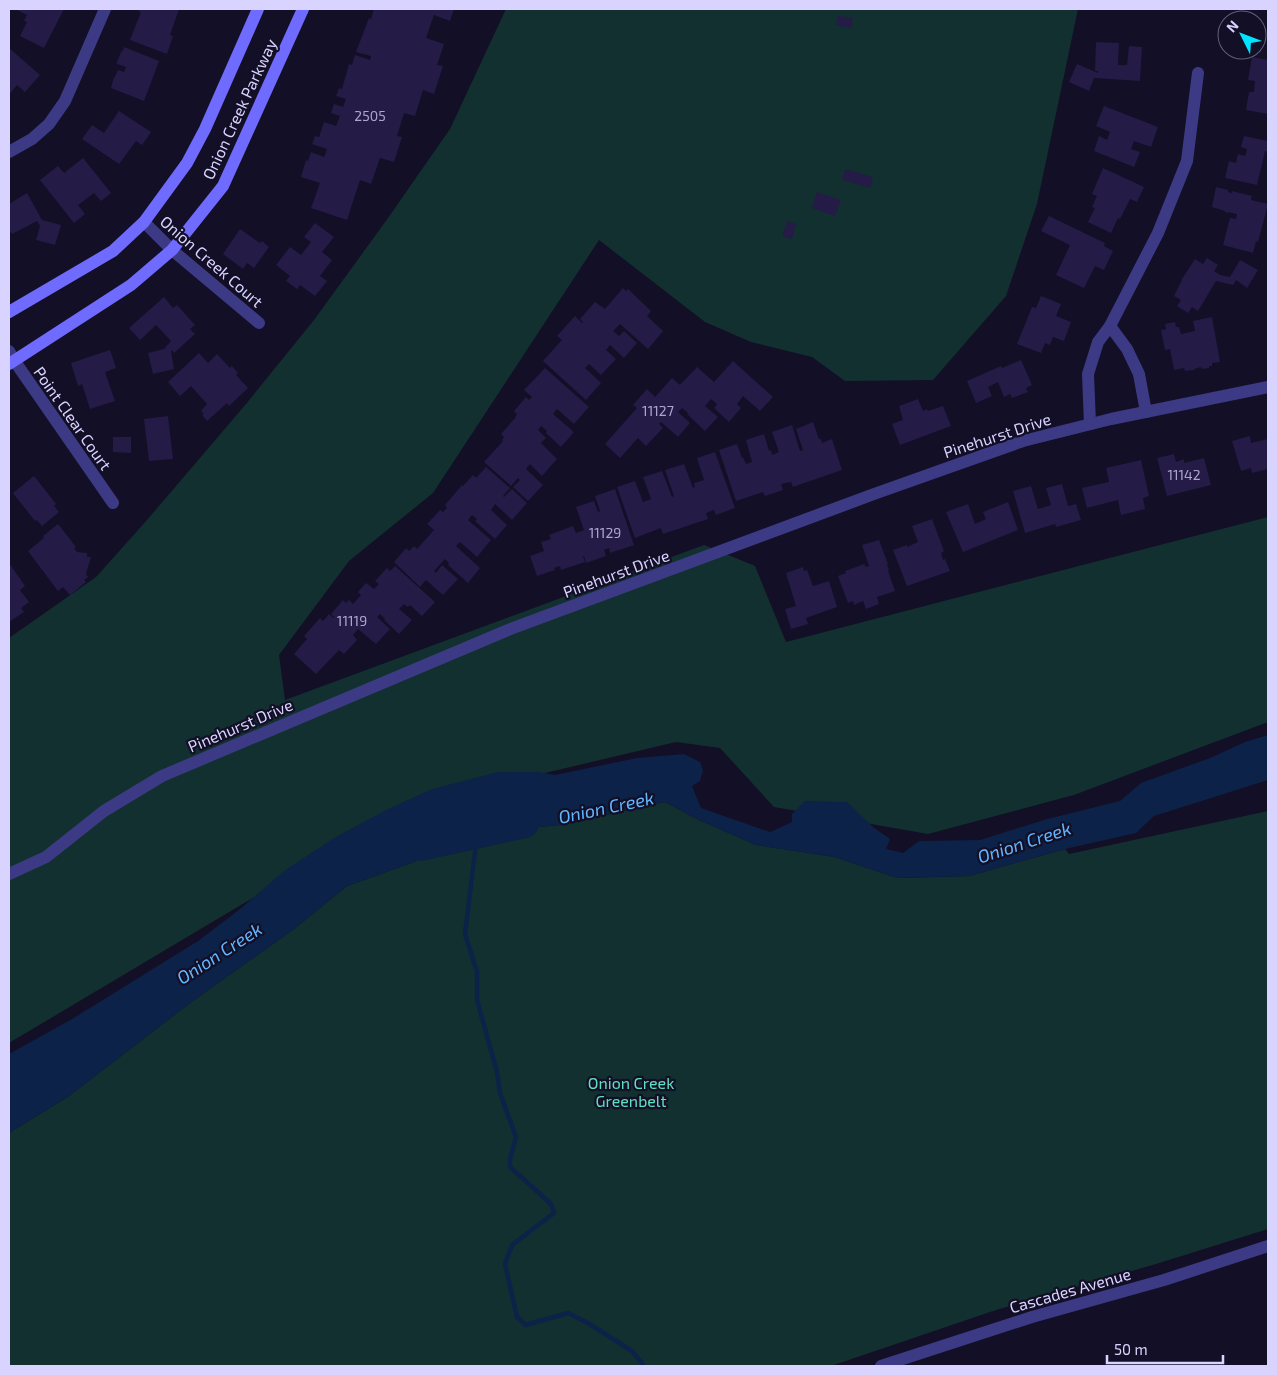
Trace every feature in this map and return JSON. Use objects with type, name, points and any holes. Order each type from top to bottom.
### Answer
[{"type":"street","points":[[9,152],[32,139],[49,124],[65,101],[105,9]]},
{"type":"street","name":"Onion Creek Parkway","points":[[9,312],[113,251],[144,222],[187,163],[205,129],[258,9]]},
{"type":"street","name":"Onion Creek Parkway","points":[[11,358],[131,285],[172,250],[223,186],[304,9]]},
{"type":"street","points":[[1090,424],[1088,374],[1098,342],[1110,326],[1158,233],[1187,161],[1198,73]]},
{"type":"street","name":"Onion Creek Court","points":[[144,222],[172,250],[259,323]]},
{"type":"street","points":[[1110,326],[1127,348],[1139,374],[1146,412]]},
{"type":"street","name":"Point Clear Court","points":[[11,358],[113,503]]},
{"type":"street","name":"Pinehurst Drive","points":[[9,874],[46,857],[104,811],[162,776],[498,634],[1023,441],[1090,424],[1268,388]]},
{"type":"street","name":"Cascades Avenue","points":[[881,1366],[1032,1317],[1164,1280],[1268,1246]]},
{"type":"green space","points":[[506,9],[1078,9],[1037,204],[1006,296],[933,380],[845,381],[812,357],[751,342],[705,322],[599,240],[433,493],[349,561],[279,655],[285,700],[704,545],[755,566],[786,642],[1268,517],[1268,722],[1074,795],[928,834],[774,807],[720,748],[676,742],[414,804],[9,1043],[9,638],[96,577],[246,404],[314,320],[450,129]]},
{"type":"green space","name":"Onion Creek Greenbelt","points":[[665,802],[697,819],[756,845],[835,857],[897,878],[969,876],[1065,849],[1069,854],[1268,811],[1268,1229],[1156,1264],[996,1310],[831,1366],[9,1366],[9,1133],[69,1096],[190,1003],[294,929],[347,886],[414,862],[466,834],[560,825]]},
{"type":"water","points":[[1268,735],[1268,780],[1154,816],[1136,833],[1065,849],[969,876],[897,878],[835,857],[756,845],[697,819],[665,802],[560,825],[466,834],[414,862],[347,886],[294,929],[190,1003],[69,1096],[9,1133],[9,1054],[72,1019],[198,941],[240,909],[284,871],[334,838],[388,809],[432,789],[498,772],[538,772],[555,775],[637,758],[684,754],[700,762],[703,770],[700,781],[692,786],[701,808],[770,832],[792,822],[792,814],[805,801],[847,802],[873,827],[890,839],[886,849],[903,853],[919,841],[980,840],[1047,819],[1120,801],[1141,783],[1210,758],[1245,742]]},
{"type":"building","points":[[15,9],[64,9],[44,48],[20,36],[27,22],[24,21],[27,15]]},
{"type":"building","points":[[140,9],[179,9],[170,35],[173,36],[167,54],[130,40],[141,12],[139,12]]},
{"type":"building","points":[[374,9],[454,9],[450,21],[434,15],[426,38],[444,44],[437,65],[443,66],[434,94],[423,90],[415,116],[404,113],[397,136],[402,137],[394,162],[380,158],[371,184],[360,180],[347,220],[311,208],[320,183],[301,177],[306,160],[308,161],[311,152],[324,157],[327,149],[312,144],[315,136],[319,137],[324,122],[336,126],[340,116],[331,113],[334,104],[343,107],[346,99],[336,96],[339,88],[342,89],[349,64],[352,65],[355,55],[370,60],[371,56],[356,52]]},
{"type":"building","points":[[838,16],[853,18],[851,28],[836,25]]},
{"type":"building","points":[[1096,42],[1119,43],[1118,65],[1127,65],[1129,46],[1142,47],[1140,81],[1094,78],[1089,91],[1069,82],[1077,64],[1098,73],[1098,71],[1095,71]]},
{"type":"building","points":[[124,47],[159,61],[144,101],[111,88],[118,70],[124,72],[126,67],[117,64]]},
{"type":"building","points":[[9,48],[40,75],[25,92],[17,85],[9,95]]},
{"type":"building","points":[[1251,60],[1268,60],[1268,114],[1246,110],[1249,92],[1254,92],[1255,81],[1248,80]]},
{"type":"building","points":[[1104,106],[1158,127],[1151,147],[1134,141],[1131,149],[1140,152],[1134,167],[1094,151],[1099,136],[1107,140],[1110,132],[1096,126]]},
{"type":"building","points":[[119,111],[151,132],[142,145],[136,141],[119,164],[82,139],[92,125],[104,133]]},
{"type":"building","points":[[1244,136],[1268,141],[1268,152],[1265,151],[1257,185],[1225,178],[1229,161],[1236,163],[1238,154],[1245,156],[1247,149],[1241,147]]},
{"type":"building","points":[[83,158],[111,193],[101,201],[94,193],[78,205],[85,214],[74,223],[40,180],[58,166],[64,173]]},
{"type":"building","points":[[1103,168],[1144,187],[1137,202],[1130,199],[1111,233],[1088,222],[1095,208],[1092,207],[1097,196],[1092,194]]},
{"type":"building","points":[[845,169],[873,177],[870,188],[842,180]]},
{"type":"building","points":[[1216,187],[1232,193],[1232,191],[1252,196],[1251,200],[1268,204],[1258,242],[1256,241],[1253,253],[1223,245],[1230,218],[1236,219],[1237,214],[1212,207]]},
{"type":"building","points":[[817,192],[841,200],[835,216],[812,208]]},
{"type":"building","points":[[27,193],[42,220],[61,225],[55,245],[36,240],[40,226],[37,221],[12,234],[11,232],[9,233],[9,204]]},
{"type":"building","points":[[1049,216],[1105,243],[1104,246],[1113,251],[1104,270],[1095,266],[1084,288],[1056,275],[1070,245],[1041,231]]},
{"type":"building","points":[[787,221],[796,224],[792,239],[782,236]]},
{"type":"building","points":[[315,223],[334,237],[322,252],[332,260],[320,276],[327,281],[315,296],[300,285],[297,289],[286,281],[290,276],[276,265],[290,247],[301,255],[311,242],[304,237]]},
{"type":"building","points":[[240,229],[269,247],[254,268],[247,263],[243,269],[223,254]]},
{"type":"building","points":[[1207,258],[1218,265],[1214,271],[1220,275],[1230,277],[1240,260],[1258,270],[1247,288],[1236,280],[1233,285],[1216,281],[1198,311],[1192,307],[1188,313],[1177,306],[1181,300],[1174,296],[1195,259],[1203,264]]},
{"type":"building","points":[[623,288],[626,291],[628,289],[651,311],[647,316],[663,331],[648,349],[620,324],[613,331],[619,336],[624,331],[637,343],[624,358],[610,345],[606,350],[616,359],[601,375],[589,364],[585,368],[601,383],[586,400],[543,361],[562,340],[557,336],[575,316],[582,323],[580,319],[595,302],[605,309]]},
{"type":"building","points":[[1041,296],[1061,304],[1056,316],[1071,322],[1064,341],[1053,337],[1050,345],[1045,343],[1041,353],[1017,344],[1032,307],[1036,308]]},
{"type":"building","points":[[164,297],[173,308],[177,305],[195,325],[190,329],[195,334],[174,353],[171,351],[174,369],[153,374],[148,353],[164,349],[171,341],[156,325],[140,340],[129,328]]},
{"type":"building","points":[[1212,317],[1220,362],[1212,363],[1212,366],[1209,366],[1209,368],[1202,369],[1201,367],[1185,371],[1184,368],[1174,370],[1170,349],[1165,350],[1161,330],[1166,329],[1165,324],[1175,322],[1181,334],[1195,331],[1193,321]]},
{"type":"building","points":[[110,350],[116,368],[105,372],[115,401],[90,409],[82,384],[78,386],[71,363]]},
{"type":"building","points":[[199,353],[208,363],[217,354],[230,368],[232,366],[238,373],[236,375],[248,388],[229,406],[227,403],[207,421],[201,411],[207,404],[191,386],[180,396],[168,382]]},
{"type":"building","points":[[1021,360],[1032,385],[1026,388],[1028,392],[1012,398],[1010,394],[1004,397],[998,382],[988,387],[992,396],[976,403],[967,381],[1001,366],[1002,368]]},
{"type":"building","points":[[733,361],[773,397],[760,411],[743,396],[737,404],[741,408],[729,422],[714,408],[717,404],[711,399],[705,406],[718,417],[705,431],[682,408],[678,412],[690,423],[678,437],[661,422],[659,424],[663,428],[646,446],[638,438],[620,458],[605,444],[637,408],[633,405],[647,389],[655,397],[672,378],[680,385],[697,367],[714,382]]},
{"type":"building","points":[[545,368],[589,407],[574,424],[557,409],[553,414],[574,432],[561,447],[541,426],[538,430],[546,438],[541,443],[557,459],[542,476],[530,464],[526,469],[543,485],[528,501],[513,487],[520,480],[518,478],[511,486],[484,462],[503,441],[504,437],[501,434],[516,417],[517,414],[514,411],[526,397],[529,400],[532,397],[524,390]]},
{"type":"building","points":[[918,399],[923,411],[943,406],[951,426],[900,445],[892,424],[903,420],[899,406]]},
{"type":"building","points":[[168,416],[173,459],[149,461],[144,419]]},
{"type":"building","points":[[813,422],[822,443],[832,439],[842,470],[793,487],[791,482],[781,484],[783,490],[765,496],[763,492],[736,501],[719,450],[737,444],[746,464],[752,462],[746,440],[764,434],[772,455],[779,452],[772,432],[792,425],[800,451],[803,450],[796,429]]},
{"type":"building","points":[[1250,436],[1251,443],[1268,439],[1268,469],[1252,473],[1251,468],[1241,471],[1232,441]]},
{"type":"building","points":[[113,437],[131,437],[131,453],[113,452]]},
{"type":"building","points":[[715,452],[735,508],[716,515],[714,510],[706,513],[708,519],[663,534],[661,528],[635,538],[617,487],[635,481],[643,502],[651,499],[643,477],[662,471],[672,497],[674,496],[665,470],[684,464],[693,488],[695,487],[694,483],[704,480],[697,458]]},
{"type":"building","points":[[1174,454],[1176,462],[1184,459],[1184,463],[1204,458],[1211,485],[1167,496],[1157,458]]},
{"type":"building","points":[[1141,460],[1149,496],[1143,498],[1145,509],[1121,515],[1118,500],[1087,508],[1082,488],[1109,482],[1106,468]]},
{"type":"building","points":[[486,467],[510,488],[504,497],[512,489],[527,503],[512,520],[495,504],[491,510],[507,525],[495,539],[475,521],[477,519],[472,515],[468,520],[491,540],[477,557],[460,542],[456,546],[480,568],[468,583],[448,565],[449,563],[445,559],[434,571],[436,573],[442,565],[458,579],[443,595],[426,580],[420,587],[394,562],[406,548],[409,551],[414,546],[417,549],[434,530],[427,524],[440,510],[443,512],[447,508],[445,505],[462,485],[473,475],[476,478]]},
{"type":"building","points":[[34,476],[56,504],[54,506],[59,512],[42,526],[37,520],[35,521],[13,493]]},
{"type":"building","points":[[1062,484],[1068,506],[1076,504],[1081,520],[1056,527],[1055,524],[1025,533],[1013,491],[1031,486],[1038,509],[1051,505],[1046,488]]},
{"type":"building","points":[[615,489],[634,545],[610,553],[609,548],[604,550],[606,556],[586,563],[583,556],[585,562],[561,570],[560,566],[554,568],[555,570],[537,576],[530,556],[544,551],[541,542],[551,539],[549,535],[573,526],[576,533],[584,530],[576,507],[594,501],[598,512],[600,511],[595,496]]},
{"type":"building","points":[[1008,502],[1018,530],[963,552],[946,512],[968,504],[975,524],[986,519],[983,512]]},
{"type":"building","points":[[932,519],[944,551],[941,553],[943,560],[945,559],[950,571],[907,586],[893,550],[918,542],[912,526]]},
{"type":"building","points":[[58,524],[76,547],[74,548],[77,552],[87,553],[87,557],[91,557],[86,574],[88,577],[84,580],[86,582],[70,595],[63,587],[58,591],[28,551]]},
{"type":"building","points":[[879,540],[895,591],[877,597],[879,604],[866,609],[863,601],[854,605],[853,601],[848,603],[838,576],[846,573],[845,571],[864,564],[866,567],[869,566],[862,545]]},
{"type":"building","points":[[9,563],[25,586],[20,590],[29,602],[21,608],[24,612],[9,622]]},
{"type":"building","points":[[395,566],[435,602],[422,616],[410,605],[408,607],[404,604],[399,609],[412,620],[399,634],[380,614],[377,617],[390,629],[376,644],[358,629],[353,635],[357,640],[344,654],[339,650],[316,674],[294,654],[307,639],[304,636],[320,618],[323,621],[329,614],[333,618],[331,614],[343,600],[346,603],[349,600],[353,604],[361,595],[358,592],[366,583],[374,589],[379,584],[375,581],[387,568],[390,571]]},
{"type":"building","points":[[803,567],[804,571],[807,570],[813,586],[829,581],[837,607],[806,618],[808,624],[791,629],[785,609],[796,606],[786,573]]},
{"type":"waterway","name":"Onion Creek","points":[[420,847],[525,824]]},
{"type":"waterway","points":[[477,835],[465,934],[477,972],[477,1000],[497,1072],[500,1093],[516,1137],[510,1159],[510,1167],[551,1204],[554,1213],[512,1245],[505,1264],[517,1317],[526,1325],[568,1313],[588,1323],[632,1351],[643,1366]]}]
